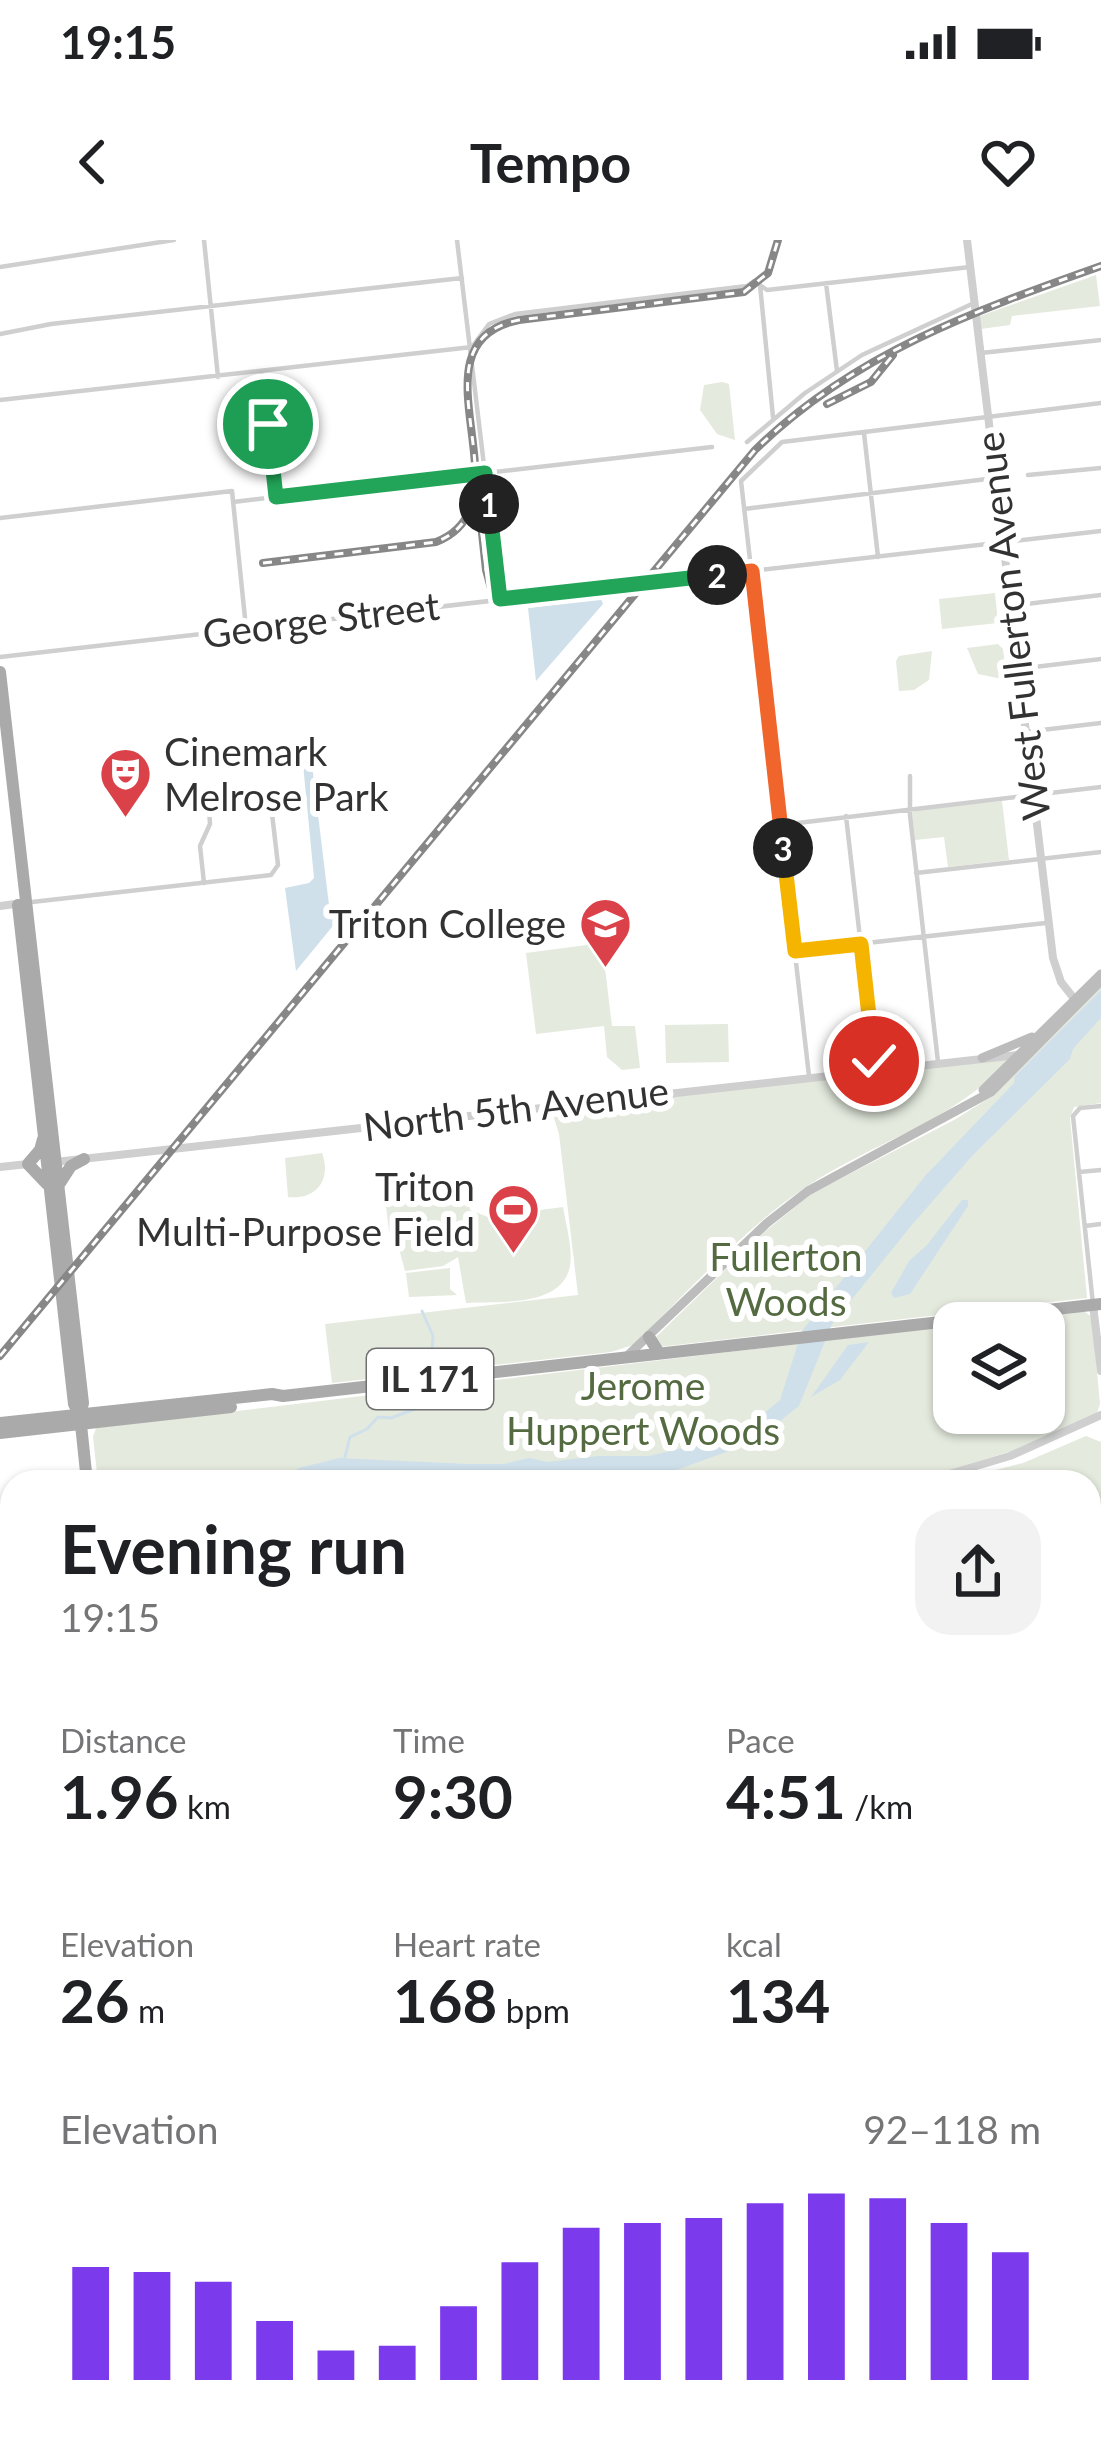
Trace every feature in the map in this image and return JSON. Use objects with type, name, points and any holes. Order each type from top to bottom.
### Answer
[{"type":"main road","points":[[0,672],[74,1404],[86,1470]]},
{"type":"main road","points":[[0,746],[22,903]]},
{"type":"main road","points":[[982,1058],[1017,1046],[1046,1027],[1101,978]]},
{"type":"main road","points":[[1026,1054],[1076,1001]]},
{"type":"main road","points":[[626,1357],[766,1223],[808,1190],[1001,1084],[1046,1027]]},
{"type":"main road","points":[[48,1138],[83,1159]]},
{"type":"main road","points":[[48,1138],[28,1164],[54,1192]]},
{"type":"main road","points":[[54,1192],[70,1166],[83,1159]]},
{"type":"main road","name":"IL 171","points":[[0,1433],[272,1394],[1097,1304]]},
{"type":"main road","points":[[650,1337],[659,1353]]},
{"type":"main road","name":"IL 171","points":[[0,1423],[80,1420]]},
{"type":"street","points":[[0,267],[174,240]]},
{"type":"street","points":[[204,240],[218,377]]},
{"type":"street","points":[[457,240],[500,599]]},
{"type":"street","name":"West Fullerton Avenue","points":[[967,240],[1048,923],[1055,969],[1076,1001]]},
{"type":"street","points":[[0,400],[472,347],[490,324],[515,314],[747,286],[754,280],[767,290],[970,267]]},
{"type":"street","points":[[0,334],[51,324],[462,278]]},
{"type":"street","points":[[826,283],[837,371]]},
{"type":"street","points":[[760,286],[773,420]]},
{"type":"street","points":[[747,442],[837,371],[974,303]]},
{"type":"street","points":[[980,353],[1101,340]]},
{"type":"street","points":[[262,372],[276,497]]},
{"type":"street","points":[[809,1076],[742,481],[780,442],[1101,403]]},
{"type":"street","points":[[864,433],[878,557]]},
{"type":"street","points":[[233,502],[712,448]]},
{"type":"street","points":[[1028,476],[1101,467]]},
{"type":"street","points":[[744,508],[995,478]]},
{"type":"street","points":[[0,518],[232,491],[246,628]]},
{"type":"street","name":"George Street","points":[[0,657],[1101,531]]},
{"type":"street","points":[[1010,606],[1101,595]]},
{"type":"street","points":[[1018,669],[1101,659]]},
{"type":"street","points":[[1025,732],[1101,723]]},
{"type":"street","points":[[910,776],[938,1062]]},
{"type":"street","points":[[781,825],[1101,787]]},
{"type":"street","points":[[0,906],[22,903],[204,883],[271,875],[277,870],[271,805],[209,809],[210,824],[200,846],[204,883]]},
{"type":"street","points":[[846,816],[875,1069]]},
{"type":"street","points":[[916,873],[1101,852]]},
{"type":"street","points":[[795,951],[1048,923]]},
{"type":"street","name":"North 5th Avenue","points":[[0,1167],[1026,1054]]},
{"type":"street","points":[[1101,1106],[1075,1111],[1101,1371]]},
{"type":"street","points":[[1079,1172],[1101,1170]]},
{"type":"street","points":[[1085,1226],[1101,1224]]},
{"type":"street","points":[[961,1470],[1029,1449],[1101,1414]]},
{"type":"green space","points":[[1096,275],[1100,306],[1012,316],[1010,325],[981,329],[980,316]]},
{"type":"green space","points":[[729,384],[735,440],[717,434],[700,410],[704,385]]},
{"type":"green space","points":[[995,593],[998,623],[942,629],[939,599]]},
{"type":"green space","points":[[998,644],[1003,649],[1007,680],[978,674],[967,648]]},
{"type":"green space","points":[[932,651],[929,680],[914,690],[899,691],[899,656]]},
{"type":"green space","points":[[1002,801],[1009,860],[948,867],[944,837],[915,840],[912,813],[916,810]]},
{"type":"green space","points":[[602,943],[612,1026],[635,1026],[640,1068],[622,1070],[607,1057],[604,1026],[536,1034],[526,953]]},
{"type":"green space","name":"Fullerton Woods","points":[[1101,987],[1101,1103],[1074,1107],[1070,1118],[1087,1298],[933,1302],[933,1316],[658,1347],[655,1338],[762,1234],[811,1194],[991,1097]]},
{"type":"green space","points":[[728,1024],[729,1062],[666,1063],[665,1025]]},
{"type":"green space","points":[[1012,1058],[962,1101],[831,1172],[780,1206],[633,1345],[611,1352],[332,1383],[325,1324],[578,1295],[554,1118],[557,1110]]},
{"type":"green space","points":[[322,1153],[325,1172],[319,1186],[307,1195],[288,1197],[285,1158]]},
{"type":"green space","name":"Triton Multi-Purpose Field","points":[[449,1188],[450,1192],[468,1190],[470,1210],[488,1217],[563,1207],[571,1252],[565,1280],[527,1300],[466,1303],[458,1257],[443,1266],[405,1271],[394,1230],[389,1231],[385,1198]]},
{"type":"green space","points":[[450,1268],[450,1289],[457,1295],[409,1297],[406,1273]]},
{"type":"green space","points":[[1082,1310],[1092,1317],[1097,1413],[1065,1429],[1065,1312]]},
{"type":"green space","name":"Jerome Huppert Woods","points":[[933,1328],[933,1434],[1054,1434],[951,1470],[97,1470],[96,1428]]},
{"type":"green space","points":[[1086,1436],[1101,1442],[1101,1470],[995,1470]]},
{"type":"water","points":[[601,599],[603,604],[536,681],[528,608]]},
{"type":"water","points":[[303,764],[312,765],[330,913],[341,916],[296,971],[285,888],[314,878]]},
{"type":"water","points":[[1101,990],[1101,1018],[1073,1049],[1070,1059],[972,1156],[911,1226],[832,1324],[799,1406],[754,1442],[676,1470],[296,1470],[339,1458],[504,1464],[529,1458],[547,1462],[649,1456],[756,1420],[780,1400],[802,1331],[925,1176],[1014,1083],[1015,1076]]},
{"type":"water","points":[[962,1200],[968,1200],[968,1206],[910,1294],[894,1298],[891,1293],[909,1261]]},
{"type":"water","points":[[869,1342],[840,1380],[811,1397],[848,1345]]},
{"type":"waterway","points":[[422,1311],[433,1336],[432,1350],[445,1362],[444,1372]]},
{"type":"waterway","points":[[345,1457],[350,1437],[378,1417],[391,1418],[452,1395],[454,1389],[446,1384]]},
{"type":"railway","points":[[263,563],[436,542],[463,522],[474,495],[468,390],[471,359],[486,335],[519,320],[744,292],[768,273],[778,240]]},
{"type":"railway","points":[[0,1356],[755,450],[793,416],[874,361],[1007,300],[1101,266]]},
{"type":"railway","points":[[827,404],[871,382],[893,355]]},
{"type":"railway","points":[[478,496],[493,596]]},
{"type":"place","name":"Cinemark Melrose Park","points":[[125,820]]},
{"type":"place","name":"Triton College","points":[[605,970]]},
{"type":"place","name":"Triton Multi-Purpose Field","points":[[514,1255]]},
{"type":"route","points":[[268,424],[276,497],[485,473],[500,599],[752,571],[795,951],[861,944],[874,1061]]}]
